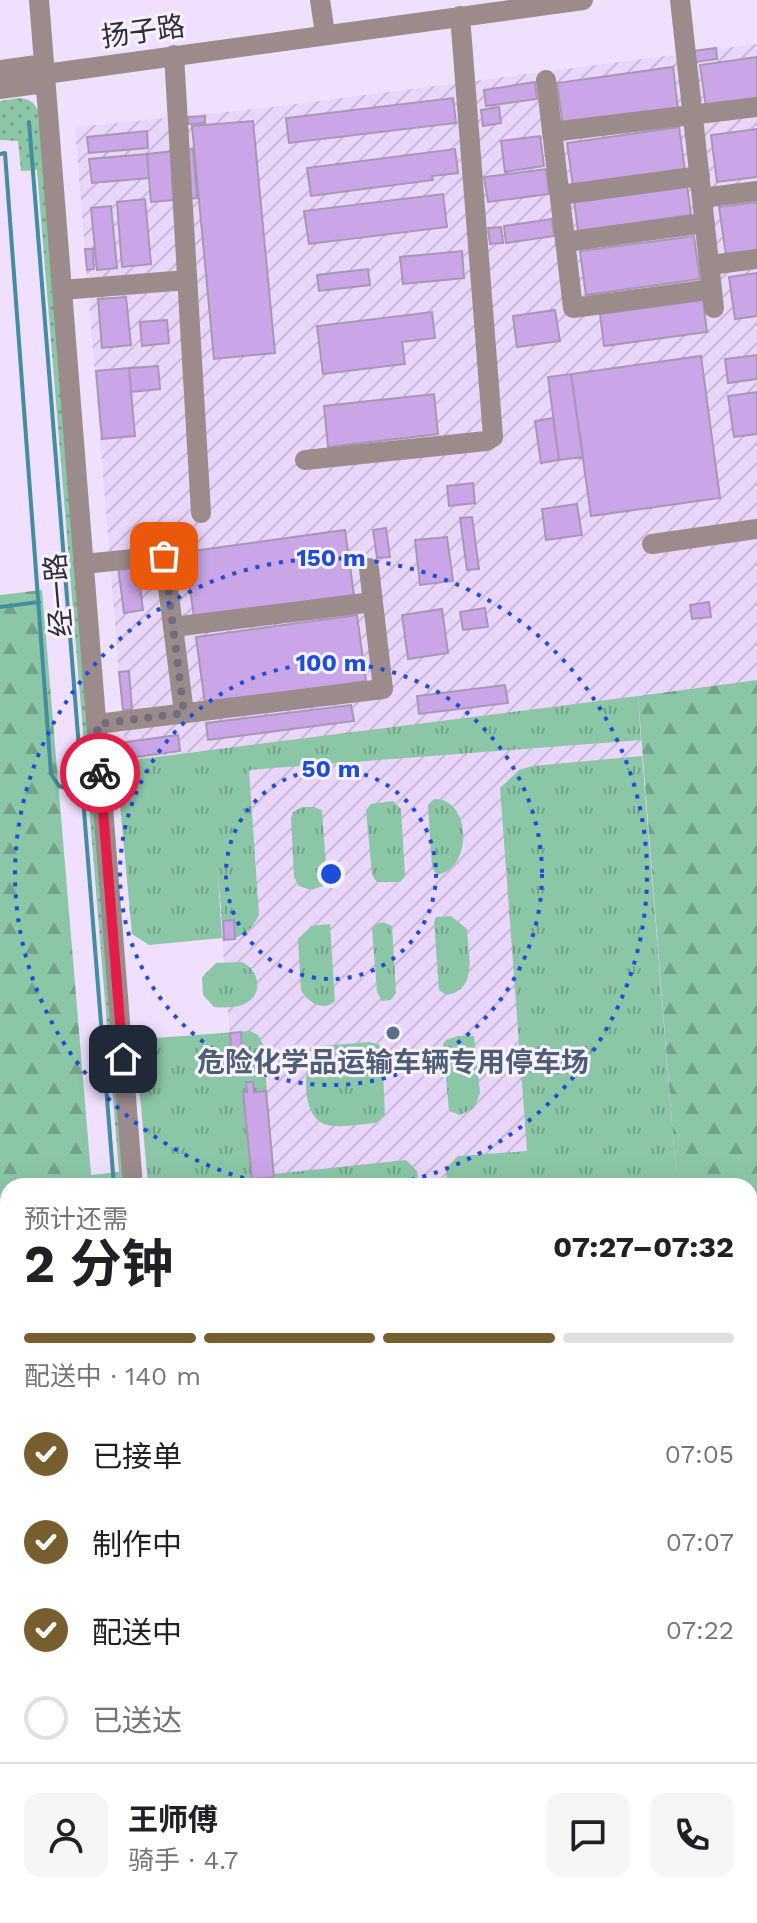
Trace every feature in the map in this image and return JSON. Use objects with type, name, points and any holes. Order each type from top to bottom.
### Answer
[{"type":"street","name":"经一路","points":[[39,0],[132,1178]]},
{"type":"street","points":[[320,0],[325,34]]},
{"type":"street","name":"扬子路","points":[[0,89],[45,73],[583,0]]},
{"type":"street","points":[[546,80],[573,308],[713,298],[680,0]]},
{"type":"street","points":[[305,460],[486,441],[493,437],[460,16]]},
{"type":"street","points":[[174,55],[201,513]]},
{"type":"street","name":"扬子路","points":[[0,70],[45,73]]},
{"type":"street","points":[[552,132],[757,107]]},
{"type":"street","points":[[560,195],[700,176]]},
{"type":"street","points":[[702,198],[757,191]]},
{"type":"street","points":[[565,242],[705,223]]},
{"type":"street","points":[[710,265],[757,259]]},
{"type":"street","points":[[62,290],[187,280]]},
{"type":"street","points":[[652,544],[757,529]]},
{"type":"street","points":[[83,564],[164,556],[184,713]]},
{"type":"street","points":[[97,724],[383,689],[369,568]]},
{"type":"street","points":[[173,627],[373,602]]},
{"type":"shaded area","points":[[757,44],[757,680],[638,696],[676,1178],[241,1178],[207,750],[126,760],[75,127],[265,108]]},
{"type":"green space","points":[[25,99],[31,101],[38,111],[127,1178],[91,1178],[91,1175],[119,1172],[37,170],[21,171],[18,141],[0,140],[0,101]]},
{"type":"green space","points":[[42,590],[91,1178],[0,1178],[0,595]]},
{"type":"green space","points":[[757,680],[757,1178],[676,1178],[638,696]]},
{"type":"green space","points":[[638,696],[641,740],[249,770],[259,915],[253,925],[241,935],[224,940],[217,866],[222,938],[149,945],[132,934],[116,762]]},
{"type":"green space","points":[[642,756],[676,1178],[446,1178],[447,1167],[458,1156],[527,1151],[500,788],[519,770],[532,766]]},
{"type":"green space","points":[[434,799],[447,802],[456,810],[463,834],[457,860],[449,870],[437,875],[432,868],[428,805]]},
{"type":"green space","points":[[393,801],[401,809],[405,876],[400,882],[377,882],[372,875],[366,810],[371,804]]},
{"type":"green space","points":[[302,807],[322,810],[327,879],[326,885],[311,890],[299,886],[294,877],[291,818],[293,812]]},
{"type":"green space","points":[[451,916],[467,929],[469,969],[463,986],[446,995],[439,990],[434,922],[436,917]]},
{"type":"green space","points":[[383,922],[392,926],[396,993],[391,1000],[382,1001],[377,992],[372,929]]},
{"type":"green space","points":[[330,924],[335,1001],[321,1006],[308,999],[301,990],[298,939],[311,926]]},
{"type":"green space","points":[[241,962],[255,975],[256,993],[242,1005],[214,1007],[203,995],[202,977],[216,963]]},
{"type":"green space","points":[[250,1031],[258,1035],[263,1044],[274,1174],[406,1160],[417,1171],[418,1178],[147,1178],[137,1061],[141,1045],[155,1038]]},
{"type":"green space","points":[[458,1036],[474,1036],[480,1093],[474,1108],[460,1115],[449,1111],[443,1044]]},
{"type":"green space","points":[[378,1044],[382,1049],[385,1115],[376,1123],[324,1124],[316,1118],[307,1098],[307,1074],[314,1053],[321,1046]]},
{"type":"building","points":[[716,48],[717,59],[695,62],[693,51]]},
{"type":"building","points":[[757,57],[757,100],[706,107],[700,65]]},
{"type":"building","points":[[673,67],[678,110],[563,126],[557,83]]},
{"type":"building","points":[[535,82],[537,99],[486,106],[484,90]]},
{"type":"building","points":[[453,98],[456,123],[289,143],[286,118]]},
{"type":"building","points":[[499,107],[501,123],[483,126],[481,110]]},
{"type":"building","points":[[205,116],[205,123],[189,124],[188,117]]},
{"type":"building","points":[[253,121],[275,353],[214,359],[192,126]]},
{"type":"building","points":[[679,127],[685,171],[573,186],[567,143]]},
{"type":"building","points":[[757,129],[757,177],[717,182],[711,135]]},
{"type":"building","points":[[147,131],[148,148],[89,153],[87,137]]},
{"type":"building","points":[[540,136],[544,166],[505,172],[501,141]]},
{"type":"building","points":[[193,149],[197,198],[151,202],[147,154]]},
{"type":"building","points":[[455,149],[458,173],[432,176],[433,180],[311,196],[307,168]]},
{"type":"building","points":[[147,154],[149,178],[92,183],[89,159]]},
{"type":"building","points":[[546,169],[549,194],[488,202],[484,177]]},
{"type":"building","points":[[687,185],[691,215],[578,231],[574,200]]},
{"type":"building","points":[[443,194],[447,227],[309,244],[304,211]]},
{"type":"building","points":[[145,199],[151,264],[122,267],[117,202]]},
{"type":"building","points":[[757,202],[757,251],[726,255],[719,207]]},
{"type":"building","points":[[111,206],[117,268],[97,270],[91,208]]},
{"type":"building","points":[[552,219],[554,236],[506,243],[504,226]]},
{"type":"building","points":[[501,227],[503,243],[490,244],[488,228]]},
{"type":"building","points":[[694,236],[700,279],[586,295],[580,251]]},
{"type":"building","points":[[85,249],[93,249],[94,269],[87,270]]},
{"type":"building","points":[[462,251],[464,278],[403,284],[400,257]]},
{"type":"building","points":[[368,269],[370,285],[319,291],[317,275]]},
{"type":"building","points":[[757,273],[757,316],[735,319],[729,277]]},
{"type":"building","points":[[126,297],[131,345],[102,348],[98,299]]},
{"type":"building","points":[[703,300],[707,332],[604,346],[600,314]]},
{"type":"building","points":[[555,310],[560,341],[517,347],[513,316]]},
{"type":"building","points":[[432,312],[435,338],[402,342],[405,364],[323,374],[317,326]]},
{"type":"building","points":[[167,320],[169,343],[142,346],[140,322]]},
{"type":"building","points":[[757,355],[757,379],[728,383],[725,359]]},
{"type":"building","points":[[701,356],[720,498],[591,516],[571,374]]},
{"type":"building","points":[[158,366],[160,389],[131,392],[129,368]]},
{"type":"building","points":[[129,368],[135,436],[102,439],[96,371]]},
{"type":"building","points":[[571,374],[583,457],[559,460],[548,377]]},
{"type":"building","points":[[757,392],[757,434],[734,437],[728,396]]},
{"type":"building","points":[[434,394],[438,434],[328,447],[324,406]]},
{"type":"building","points":[[553,418],[559,460],[541,463],[535,421]]},
{"type":"building","points":[[473,483],[475,503],[449,506],[447,486]]},
{"type":"building","points":[[577,504],[582,535],[546,540],[542,509]]},
{"type":"building","points":[[472,517],[479,569],[467,570],[460,518]]},
{"type":"building","points":[[386,528],[390,557],[377,558],[373,530]]},
{"type":"building","points":[[345,530],[354,595],[194,617],[185,552]]},
{"type":"building","points":[[447,537],[453,581],[420,585],[415,540]]},
{"type":"building","points":[[137,563],[143,610],[124,613],[118,566]]},
{"type":"building","points":[[709,602],[711,617],[692,619],[690,605]]},
{"type":"building","points":[[485,608],[488,627],[463,630],[460,612]]},
{"type":"building","points":[[442,609],[448,653],[408,659],[402,615]]},
{"type":"building","points":[[357,615],[366,681],[205,704],[196,637]]},
{"type":"building","points":[[129,671],[132,709],[123,710],[119,672]]},
{"type":"building","points":[[505,685],[508,703],[419,714],[417,696]]},
{"type":"building","points":[[351,705],[354,721],[208,740],[206,723]]},
{"type":"building","points":[[178,735],[180,751],[128,758],[126,742]]},
{"type":"building","points":[[234,920],[235,939],[224,940],[223,921]]},
{"type":"building","points":[[241,1032],[242,1051],[231,1052],[230,1033]]},
{"type":"building","points":[[246,1082],[253,1082],[254,1092],[266,1091],[274,1177],[252,1178],[243,1092],[247,1092]]},
{"type":"waterway","points":[[29,122],[113,1178]]},
{"type":"waterway","points":[[0,154],[5,153],[51,774],[59,786],[83,793]]},
{"type":"waterway","points":[[0,607],[39,602]]},
{"type":"way so far","points":[[100,773],[97,724],[184,713],[164,556]]},
{"type":"place","name":"危险化学品运输车辆专用停车场","points":[[393,1033]]},
{"type":"route","points":[[100,773],[123,1059]]}]
